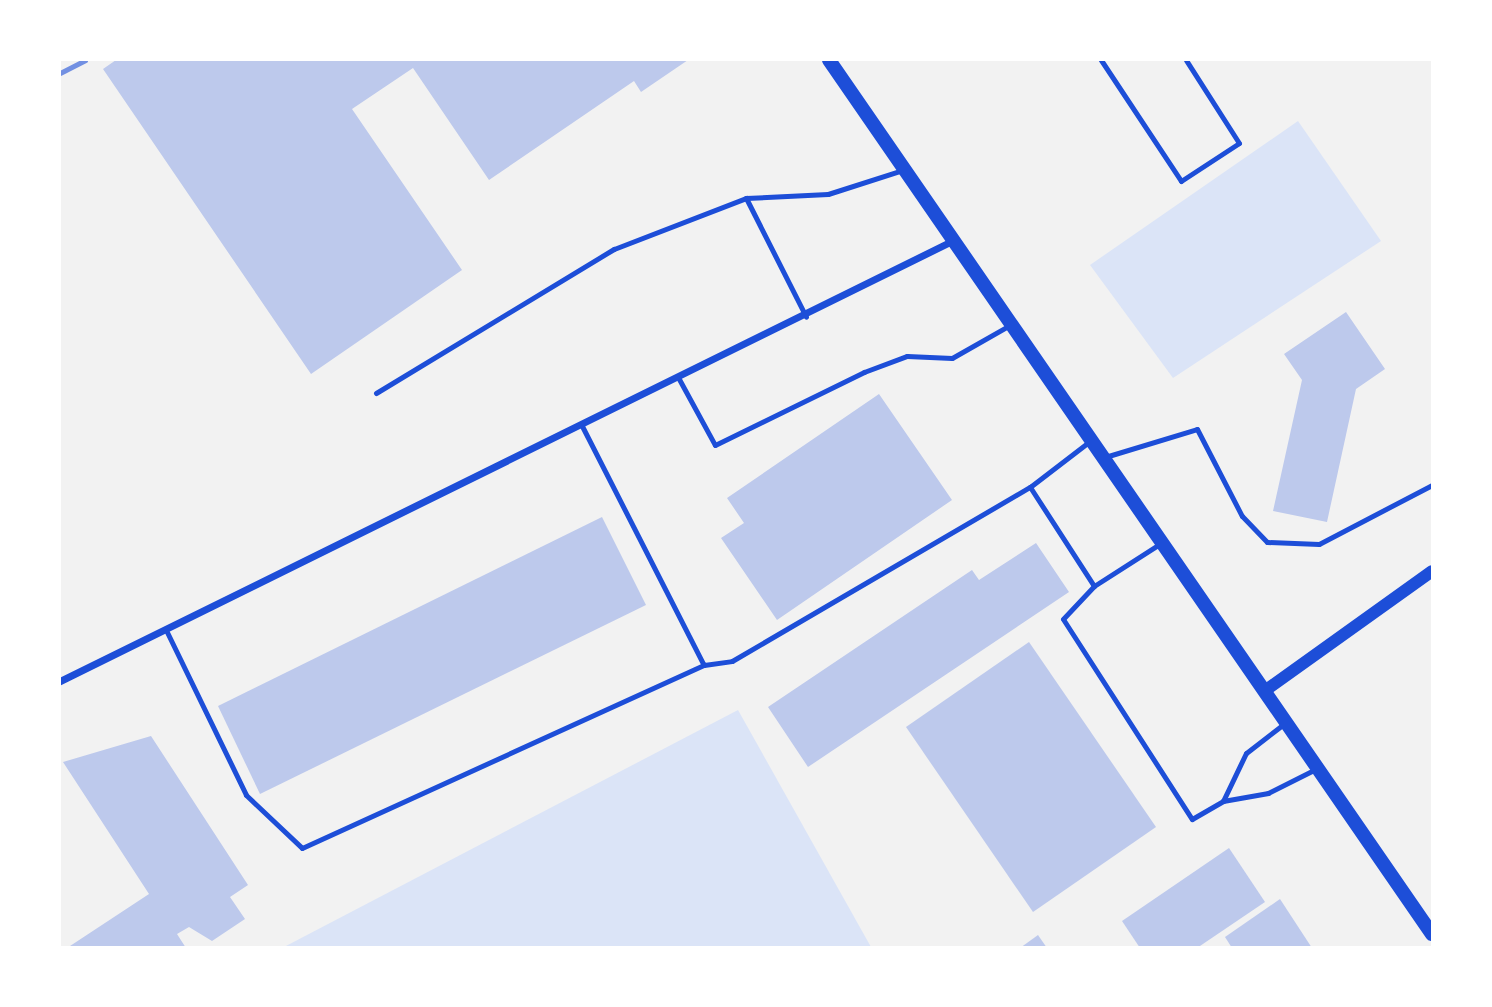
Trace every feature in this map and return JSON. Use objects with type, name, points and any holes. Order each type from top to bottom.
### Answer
[{"type":"main road","points":[[829,60],[1433,934]]},
{"type":"street","points":[[60,681],[806,317],[955,240]]},
{"type":"street","points":[[1266,690],[1433,571]]},
{"type":"lane","points":[[1101,60],[1181,181],[1239,143],[1186,60]]},
{"type":"lane","points":[[376,393],[614,249],[746,198],[828,194],[906,169]]},
{"type":"lane","points":[[746,198],[806,317]]},
{"type":"lane","points":[[679,379],[715,445],[864,372],[907,356],[952,358],[1013,323]]},
{"type":"lane","points":[[582,426],[704,665]]},
{"type":"lane","points":[[1105,457],[1197,429],[1242,516],[1267,542],[1319,544],[1433,485]]},
{"type":"lane","points":[[166,629],[246,795],[302,848],[704,665],[732,661],[1030,487],[1093,439]]},
{"type":"lane","points":[[1030,487],[1094,586]]},
{"type":"lane","points":[[1163,542],[1094,586],[1063,619],[1192,819],[1223,801],[1268,793],[1319,768]]},
{"type":"lane","points":[[1223,801],[1247,753],[1287,721]]},
{"type":"shaded area","points":[[1298,121],[1381,241],[1173,378],[1090,265]]},
{"type":"shaded area","points":[[738,710],[871,947],[284,947]]},
{"type":"building","points":[[116,60],[688,60],[641,92],[634,81],[489,180],[413,68],[352,109],[462,270],[311,374],[103,69]]},
{"type":"building","points":[[1346,312],[1385,369],[1356,389],[1327,522],[1273,511],[1302,380],[1284,354]]},
{"type":"building","points":[[879,394],[952,500],[777,620],[721,538],[744,523],[727,498]]},
{"type":"building","points":[[602,517],[646,605],[260,794],[218,706]]},
{"type":"building","points":[[1036,543],[1069,592],[808,767],[768,707],[972,570],[979,580]]},
{"type":"building","points":[[1029,642],[1156,827],[1033,912],[906,727]]},
{"type":"building","points":[[151,736],[248,885],[230,897],[245,919],[212,941],[189,927],[177,934],[186,948],[67,948],[149,894],[63,762]]},
{"type":"building","points":[[1229,848],[1265,902],[1197,948],[1140,948],[1122,921]]},
{"type":"building","points":[[1280,899],[1312,948],[1232,948],[1225,937]]},
{"type":"building","points":[[1038,935],[1047,948],[1020,948]]},
{"type":"railway","points":[[60,73],[85,60]]}]
